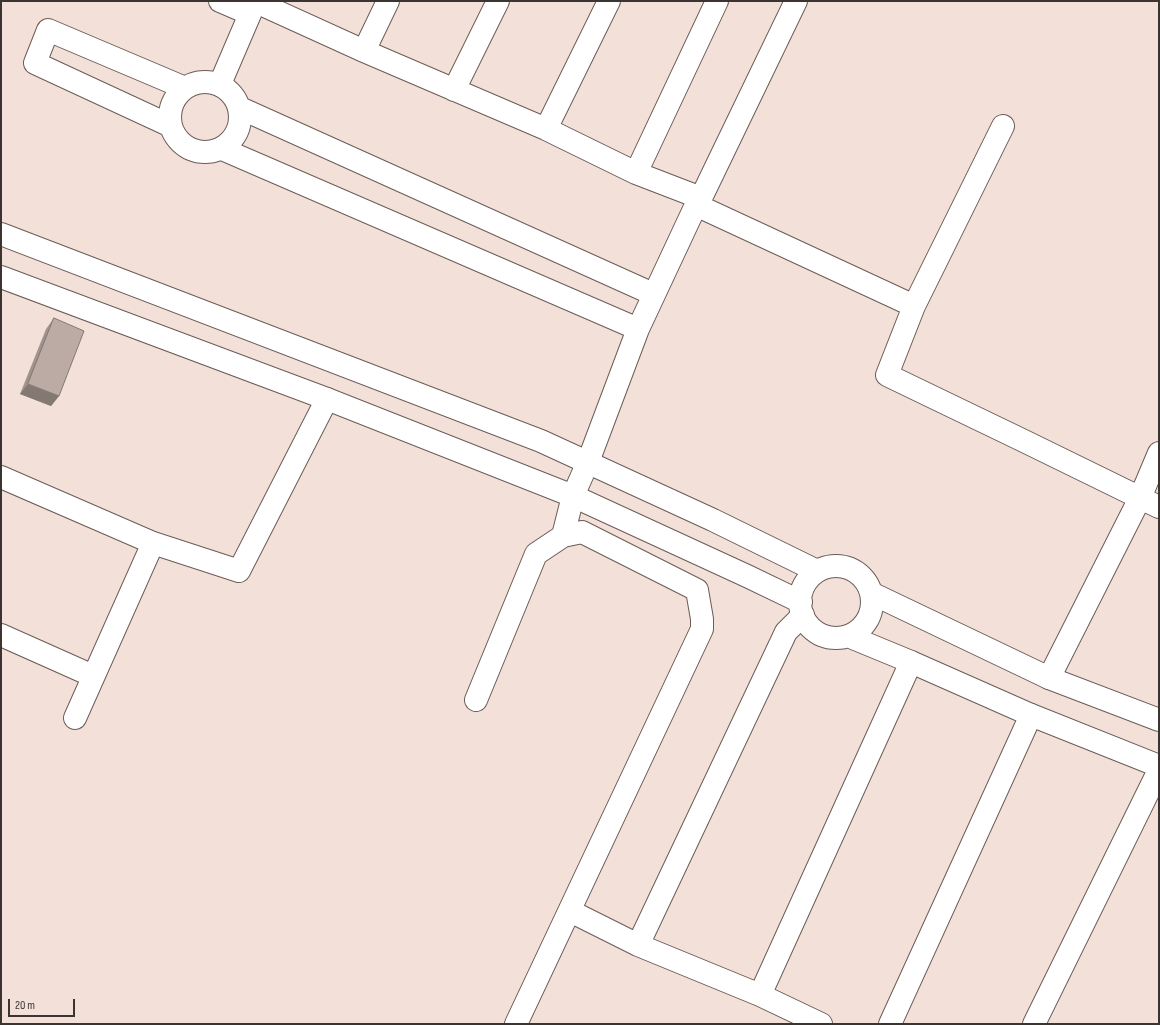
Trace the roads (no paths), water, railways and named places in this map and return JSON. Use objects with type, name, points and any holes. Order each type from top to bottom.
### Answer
[{"type":"street","points":[[220,1],[253,5],[546,129],[914,306]]},
{"type":"street","points":[[364,51],[388,1]]},
{"type":"street","points":[[454,90],[498,1]]},
{"type":"street","points":[[546,129],[609,1]]},
{"type":"street","points":[[636,173],[717,1]]},
{"type":"street","points":[[563,536],[573,496],[588,462],[638,328],[653,294],[796,1]]},
{"type":"street","points":[[220,84],[253,5]]},
{"type":"street","points":[[171,126],[35,63],[48,30],[185,88]]},
{"type":"street","points":[[202,82],[220,84],[233,94],[240,108],[241,124],[234,139],[222,149],[206,153],[191,150],[178,141],[171,126],[170,112],[175,99],[185,88],[202,82]]},
{"type":"street","points":[[240,108],[653,294]]},
{"type":"street","points":[[1003,126],[914,306],[887,375],[1149,503]]},
{"type":"street","points":[[222,149],[638,328]]},
{"type":"street","points":[[1,234],[541,441],[713,520],[817,572]]},
{"type":"street","points":[[1,277],[327,399],[573,496],[747,576],[802,608]]},
{"type":"street","points":[[1,477],[153,543],[239,571],[327,399]]},
{"type":"street","points":[[1049,678],[1149,503],[1159,453]]},
{"type":"street","points":[[476,700],[536,554],[563,536],[582,532],[697,590],[702,619],[702,629],[516,1024]]},
{"type":"street","points":[[75,718],[153,543]]},
{"type":"street","points":[[833,566],[850,568],[867,582],[871,593],[872,604],[870,614],[865,624],[857,631],[848,636],[836,638],[824,636],[814,630],[806,621],[802,608],[803,588],[808,579],[817,572],[833,566]]},
{"type":"street","points":[[871,593],[1049,678],[1159,720]]},
{"type":"street","points":[[638,945],[786,632],[802,608]]},
{"type":"street","points":[[1,635],[93,676]]},
{"type":"street","points":[[848,636],[1031,715],[1159,766]]},
{"type":"street","points":[[760,995],[911,662]]},
{"type":"street","points":[[890,1024],[1031,715]]},
{"type":"street","points":[[1034,1024],[1159,770]]},
{"type":"street","points":[[570,911],[638,945],[760,995],[821,1024]]}]
